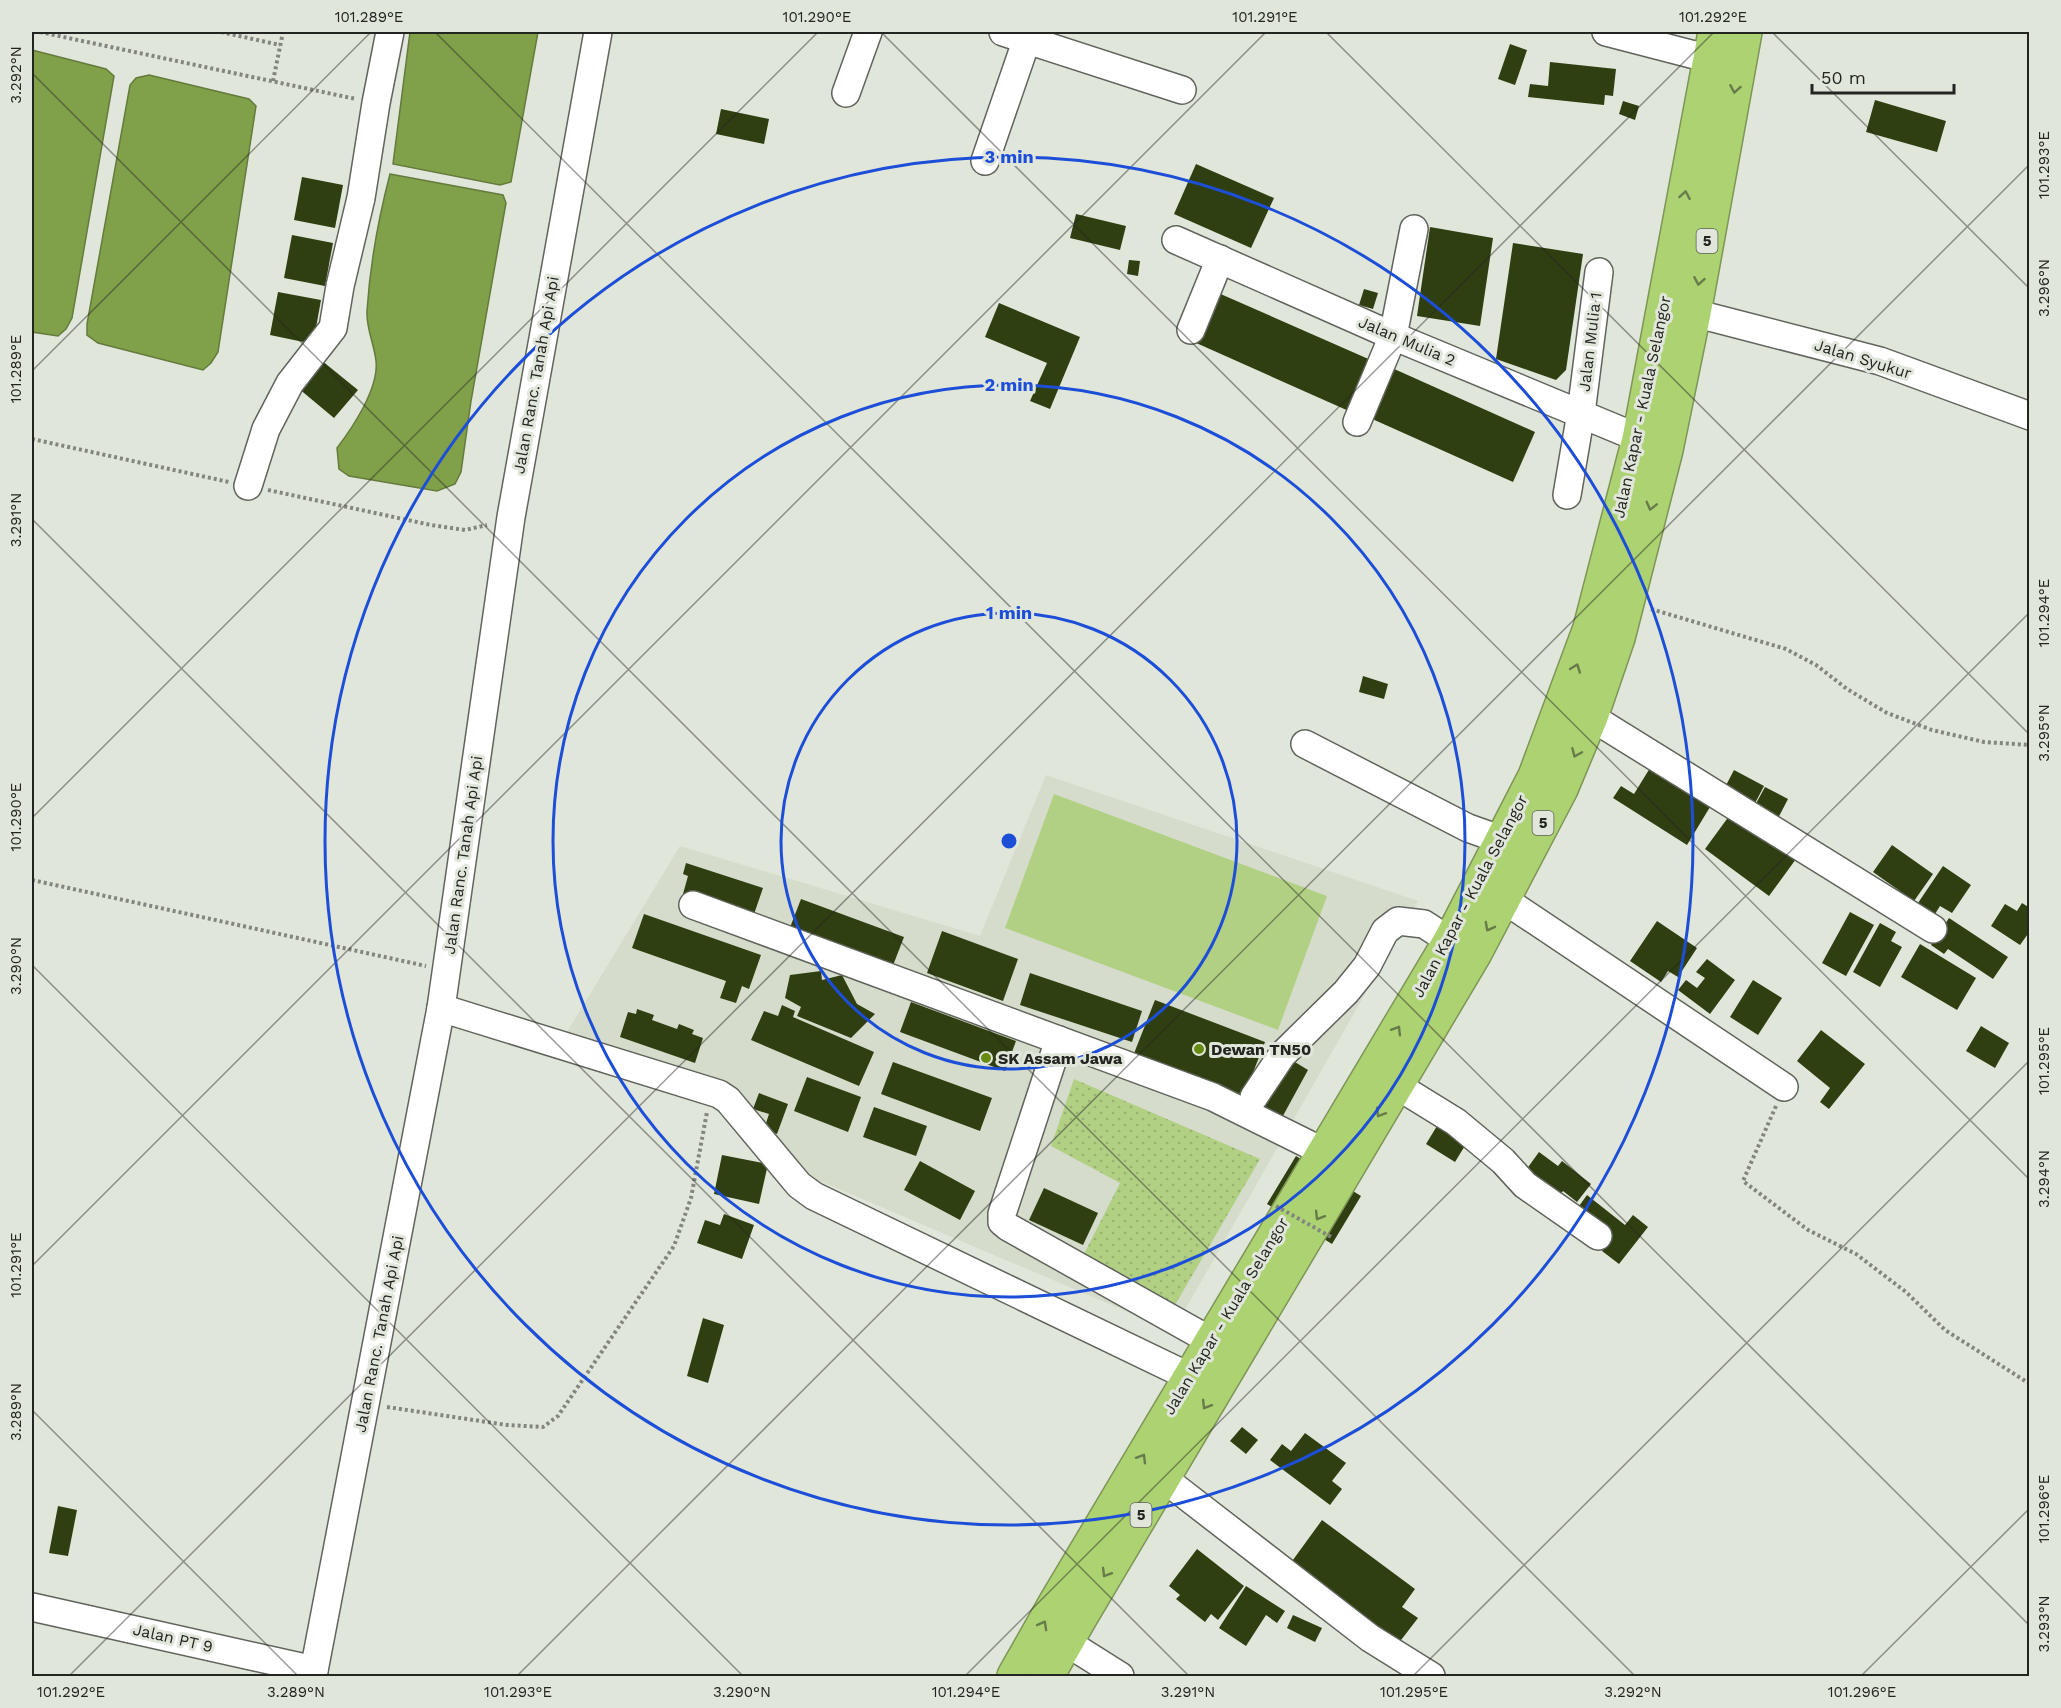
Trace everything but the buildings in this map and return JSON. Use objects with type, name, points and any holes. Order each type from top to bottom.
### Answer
[{"type":"highway","name":"Jalan Kapar - Kuala Selangor","points":[[1047,1677],[1163,1478],[1224,1348],[1336,1159],[1535,776],[1590,628],[1694,313],[1745,32]]},
{"type":"highway","name":"Jalan Kapar - Kuala Selangor","points":[[1336,1159],[1396,1085],[1475,953],[1561,789],[1591,717],[1618,638],[1627,602],[1713,45]]},
{"type":"highway","name":"Jalan Kapar - Kuala Selangor","points":[[1014,1677],[1190,1377],[1224,1348]]},
{"type":"street","points":[[248,486],[266,429],[290,383],[333,328],[340,286],[361,198],[390,32]]},
{"type":"street","name":"Jalan Ranc. Tanah Api Api","points":[[313,1673],[441,1008],[511,518],[598,32]]},
{"type":"street","points":[[846,93],[868,32]]},
{"type":"street","points":[[1606,32],[1713,45]]},
{"type":"street","points":[[985,161],[1015,35],[1182,90]]},
{"type":"street","points":[[1357,422],[1394,336],[1414,229]]},
{"type":"street","name":"Jalan Mulia 2","points":[[1176,240],[1394,336],[1652,444]]},
{"type":"street","points":[[1191,330],[1220,259]]},
{"type":"street","name":"Jalan Mulia 1","points":[[1567,495],[1581,413],[1599,272]]},
{"type":"street","name":"Jalan Syukur","points":[[1694,313],[1880,361],[2030,416]]},
{"type":"street","points":[[1591,717],[1934,929]]},
{"type":"street","points":[[1305,744],[1468,828],[1502,840]]},
{"type":"street","points":[[1503,899],[1784,1087]]},
{"type":"street","points":[[693,905],[1213,1097],[1336,1159]]},
{"type":"street","points":[[1254,1097],[1282,1055],[1346,992],[1367,966],[1385,931],[1398,921],[1424,924],[1450,941]]},
{"type":"street","points":[[441,1008],[719,1094],[728,1100],[799,1185],[814,1196],[1190,1377]]},
{"type":"street","points":[[1059,1040],[1002,1214],[1002,1222],[1224,1348]]},
{"type":"street","points":[[1396,1085],[1463,1128],[1503,1161],[1525,1185],[1598,1236]]},
{"type":"street","points":[[1163,1478],[1370,1638],[1431,1677]]},
{"type":"street","name":"Jalan PT 9","points":[[32,1607],[313,1673]]},
{"type":"street","points":[[1066,1642],[1120,1677]]},
{"type":"path","points":[[40,32],[376,103]]},
{"type":"path","points":[[221,32],[280,45]]},
{"type":"path","points":[[273,81],[282,32]]},
{"type":"path","points":[[1627,602],[1786,649],[1816,664],[1847,689],[1887,713],[1932,730],[1984,742],[2030,745]]},
{"type":"path","points":[[32,880],[447,971]]},
{"type":"path","points":[[1784,1087],[1743,1181],[1808,1230],[1856,1254],[1906,1292],[1945,1330],[2030,1384]]},
{"type":"path","points":[[365,1404],[507,1425],[543,1427],[558,1416],[674,1246],[691,1198],[706,1127],[710,1091]]},
{"type":"path","points":[[1276,1206],[1333,1238]]},
{"type":"shaded area","points":[[410,32],[538,32],[511,182],[500,185],[393,164]]},
{"type":"shaded area","points":[[32,50],[106,69],[114,76],[72,318],[66,329],[58,336],[32,332]]},
{"type":"shaded area","points":[[149,75],[249,99],[256,106],[218,352],[203,370],[98,343],[87,335],[87,324],[130,85],[136,78]]},
{"type":"shaded area","points":[[390,174],[503,195],[506,203],[471,401],[461,472],[455,484],[437,491],[349,476],[339,469],[337,448],[364,407],[376,372],[367,311],[375,242]]},
{"type":"shaded area","name":"SK Assam Jawa","points":[[1046,775],[1418,901],[1173,1331],[794,1170],[719,1084],[567,1032],[680,846],[980,936]]},
{"type":"shaded area","points":[[1054,794],[1327,896],[1278,1030],[1005,928]]},
{"type":"shaded area","points":[[1074,1079],[1260,1159],[1175,1305],[1083,1256],[1120,1183],[1051,1146]]},
{"type":"place","name":"Dewan TN50","points":[[1199,1049]]},
{"type":"place","name":"SK Assam Jawa","points":[[986,1058]]}]
